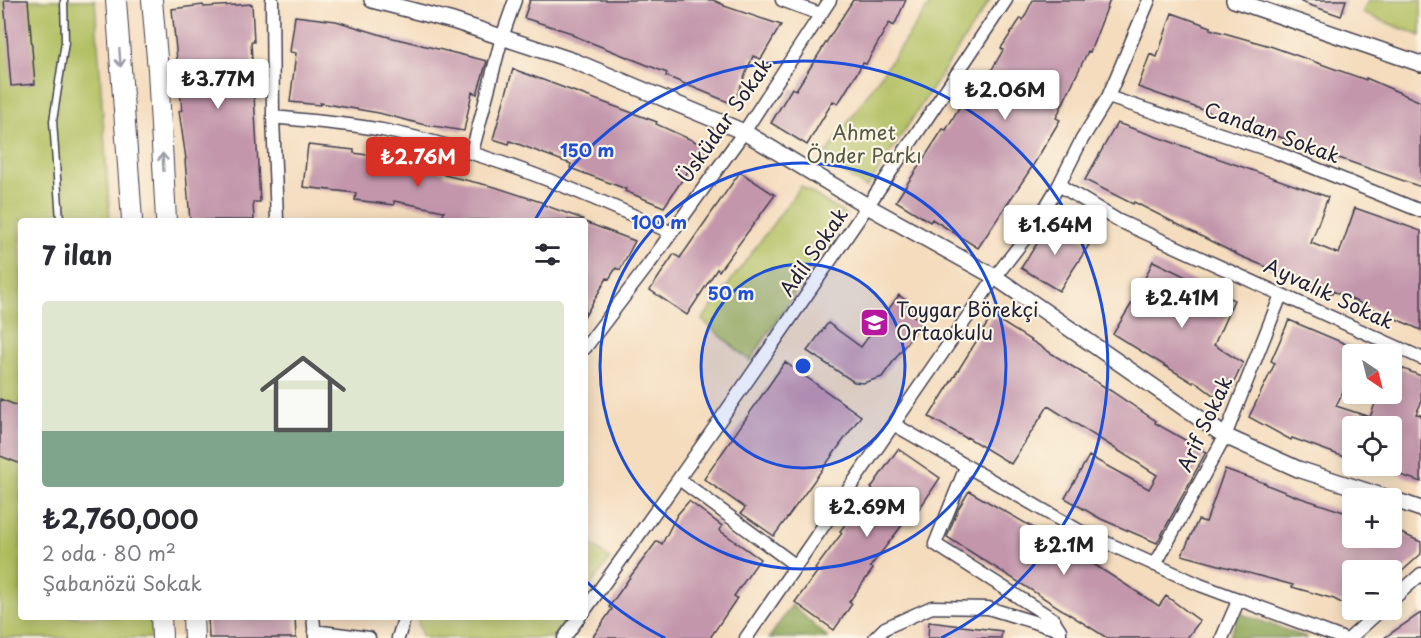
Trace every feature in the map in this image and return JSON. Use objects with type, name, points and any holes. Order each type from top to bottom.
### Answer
[{"type":"highway","points":[[116,0],[132,218]]},
{"type":"highway","points":[[152,0],[166,218]]},
{"type":"highway","points":[[161,620],[162,638]]},
{"type":"highway","points":[[193,620],[194,638]]},
{"type":"street","points":[[272,0],[277,218]]},
{"type":"street","points":[[372,0],[453,21],[574,61],[744,132],[869,207],[995,277],[1226,436],[1298,469],[1356,488]]},
{"type":"street","points":[[472,152],[502,37],[515,0]]},
{"type":"street","points":[[782,0],[820,14]]},
{"type":"street","name":"Üsküdar Sokak","points":[[588,343],[649,264],[744,132],[830,0]]},
{"type":"street","name":"Adil Sokak","points":[[588,606],[869,207],[1006,0]]},
{"type":"street","points":[[747,638],[995,277],[1033,228],[1108,97],[1149,0]]},
{"type":"street","points":[[1233,0],[1421,64]]},
{"type":"street","name":"Candan Sokak","points":[[1108,97],[1275,152],[1421,211]]},
{"type":"street","points":[[273,117],[381,130],[472,152],[591,196],[670,232]]},
{"type":"street","name":"Ayvalık Sokak","points":[[1059,185],[1117,220],[1421,358]]},
{"type":"street","name":"Arif Sokak","points":[[1155,565],[1226,436],[1281,295]]},
{"type":"street","points":[[895,425],[1078,530],[1155,565],[1342,638]]},
{"type":"street","points":[[966,466],[934,544],[1053,619],[1060,634]]},
{"type":"street","points":[[679,479],[795,565]]},
{"type":"street","points":[[1402,503],[1421,509]]},
{"type":"street","points":[[1402,591],[1421,574]]},
{"type":"street","points":[[1222,638],[1239,599]]},
{"type":"street","points":[[875,638],[885,628],[932,607],[988,608],[1060,634]]},
{"type":"street","points":[[398,638],[404,620]]},
{"type":"street","points":[[564,638],[577,620]]},
{"type":"street","points":[[1350,638],[1370,620]]},
{"type":"street","points":[[314,634],[369,638]]},
{"type":"lane","points":[[60,218],[52,121],[65,42],[64,0]]},
{"type":"green space","points":[[0,0],[95,0],[110,218],[18,218],[18,620],[161,620],[162,638],[0,638]]},
{"type":"green space","name":"Ahmet Önder Parkı","points":[[933,0],[990,0],[867,188],[822,160]]},
{"type":"green space","points":[[1369,0],[1421,0],[1421,36],[1362,13]]},
{"type":"green space","points":[[801,186],[846,215],[750,361],[702,320]]},
{"type":"green space","points":[[588,541],[610,559],[588,589]]},
{"type":"green space","points":[[792,605],[828,638],[769,638]]},
{"type":"green space","points":[[1239,613],[1308,638],[1229,638]]},
{"type":"green space","points":[[418,620],[566,620],[552,638],[427,638],[422,636]]},
{"type":"building","points":[[4,0],[28,0],[35,84],[11,86]]},
{"type":"building","points":[[530,0],[713,0],[724,6],[781,25],[761,59],[753,56],[733,104],[666,76],[667,73],[572,35],[572,33],[524,18]]},
{"type":"building","points":[[853,0],[906,0],[894,26],[889,23],[866,64],[863,63],[838,104],[833,101],[807,145],[771,123],[792,88],[796,90]]},
{"type":"building","points":[[1033,0],[1110,0],[1090,52],[1088,51],[1056,118],[1060,120],[978,248],[932,219],[930,222],[896,201],[943,129],[946,130],[968,92],[976,97],[1003,50],[1001,48],[1021,18],[1023,20]]},
{"type":"building","points":[[1301,0],[1346,0],[1341,16],[1301,2]]},
{"type":"building","points":[[252,4],[254,42],[251,42],[260,202],[253,202],[254,218],[190,218],[172,9],[203,5],[204,7]]},
{"type":"building","points":[[1172,13],[1211,27],[1210,29],[1270,46],[1366,80],[1366,78],[1421,102],[1421,187],[1138,87],[1150,54],[1157,57]]},
{"type":"building","points":[[295,16],[336,21],[385,36],[487,61],[477,94],[472,92],[464,131],[320,103],[320,105],[290,102],[296,53],[290,52]]},
{"type":"building","points":[[513,69],[657,122],[656,124],[705,146],[664,207],[625,191],[626,189],[570,168],[571,164],[510,141],[509,144],[493,139]]},
{"type":"building","points":[[1117,123],[1328,197],[1311,243],[1339,254],[1355,208],[1421,231],[1421,330],[1333,291],[1332,294],[1240,256],[1134,202],[1133,204],[1085,180]]},
{"type":"building","points":[[308,145],[354,150],[354,153],[400,160],[400,164],[445,172],[444,175],[495,187],[580,218],[442,218],[444,211],[394,201],[394,205],[355,200],[356,193],[303,187]]},
{"type":"building","points":[[740,172],[775,195],[719,271],[717,269],[687,315],[650,290],[674,254],[680,258]]},
{"type":"building","points":[[1053,219],[1089,245],[1059,291],[1021,268]]},
{"type":"building","points":[[588,223],[635,241],[620,270],[616,268],[609,279],[607,278],[588,311]]},
{"type":"building","points":[[1153,261],[1234,300],[1214,345],[1243,363],[1224,403],[1194,381],[1193,383],[1113,334],[1137,295]]},
{"type":"building","points":[[899,295],[909,303],[907,307],[913,310],[911,314],[922,322],[882,377],[863,383],[854,382],[807,351],[828,323],[861,347]]},
{"type":"building","points":[[992,316],[1111,391],[1156,421],[1155,423],[1206,452],[1157,543],[1101,519],[1065,498],[1089,456],[1149,489],[1157,475],[1048,406],[1011,464],[929,417]]},
{"type":"building","points":[[1289,320],[1346,344],[1342,344],[1342,393],[1336,406],[1367,416],[1342,416],[1342,456],[1292,438],[1291,440],[1249,417],[1275,363],[1271,361]]},
{"type":"building","points":[[785,362],[861,416],[774,536],[741,513],[745,508],[704,479]]},
{"type":"building","points":[[1402,368],[1421,376],[1421,403],[1416,414],[1421,415],[1421,482],[1402,475],[1402,416],[1370,416],[1375,404],[1402,404]]},
{"type":"building","points":[[0,399],[18,406],[18,463],[0,456]]},
{"type":"building","points":[[898,449],[940,478],[914,517],[910,515],[870,567],[873,569],[849,602],[852,604],[834,630],[795,602],[818,571],[815,569],[842,533],[840,531],[873,489],[871,488]]},
{"type":"building","points":[[1225,469],[1342,511],[1342,548],[1402,548],[1402,533],[1421,542],[1421,554],[1402,571],[1402,560],[1342,560],[1342,603],[1292,587],[1293,585],[1182,555],[1198,520],[1206,522]]},
{"type":"building","points":[[969,491],[1062,544],[1159,606],[1166,596],[1200,621],[1187,638],[1107,638],[947,537],[958,509]]},
{"type":"building","points":[[689,501],[722,526],[719,530],[760,559],[734,596],[737,598],[710,638],[592,638],[612,609],[609,607],[630,577],[657,541],[662,544],[677,515]]},
{"type":"building","points":[[1421,613],[1421,638],[1384,638]]},
{"type":"building","points":[[208,620],[295,620],[296,638],[209,638]]},
{"type":"building","points":[[929,622],[1002,631],[1001,638],[928,638]]},
{"type":"place","name":"Toygar Börekçi Ortaokulu","points":[[875,322]]}]
